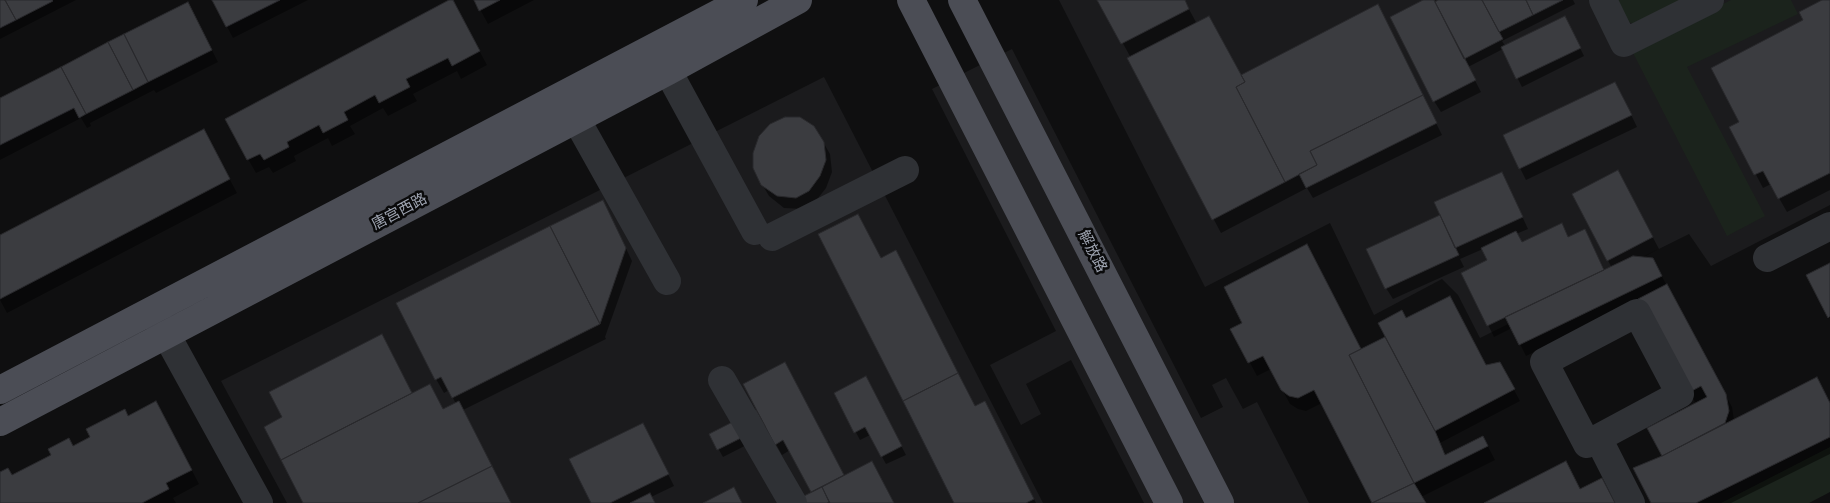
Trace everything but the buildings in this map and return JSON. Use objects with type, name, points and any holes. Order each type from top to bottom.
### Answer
[{"type":"main road","name":"唐宫西路","points":[[0,390],[744,0]]},
{"type":"main road","name":"唐宫西路","points":[[0,422],[167,336],[668,71],[798,0]]},
{"type":"main road","points":[[911,0],[1169,503]]},
{"type":"main road","name":"解放路","points":[[962,0],[1220,503]]},
{"type":"street","points":[[1603,0],[1624,43],[1710,0]]},
{"type":"street","points":[[655,47],[763,234],[905,170]]},
{"type":"street","points":[[563,96],[667,282]]},
{"type":"street","points":[[1767,258],[1830,226]]},
{"type":"street","points":[[153,310],[259,503]]},
{"type":"street","points":[[1637,313],[1680,394],[1598,438],[1587,444],[1544,362],[1637,313]]},
{"type":"street","points":[[722,380],[793,503]]},
{"type":"street","points":[[1598,438],[1632,503]]},
{"type":"shaded area","points":[[1059,0],[1830,0],[1830,205],[1711,266],[1689,234],[1480,338],[1458,295],[1442,279],[1374,315],[1330,223],[1205,287]]},
{"type":"shaded area","points":[[1612,0],[1696,0],[1638,26],[1629,22]]},
{"type":"shaded area","points":[[1731,0],[1791,0],[1798,14],[1687,67],[1765,216],[1727,236],[1631,49]]},
{"type":"shaded area","points":[[1012,49],[1201,418],[1223,407],[1212,385],[1226,378],[1243,409],[1257,402],[1309,503],[1144,503],[1071,360],[1026,384],[1041,414],[1021,425],[990,365],[1056,331],[932,89]]},
{"type":"shaded area","points":[[824,77],[1043,503],[287,503],[221,381]]},
{"type":"shaded area","points":[[1830,447],[1830,492],[1809,503],[1721,503]]}]
